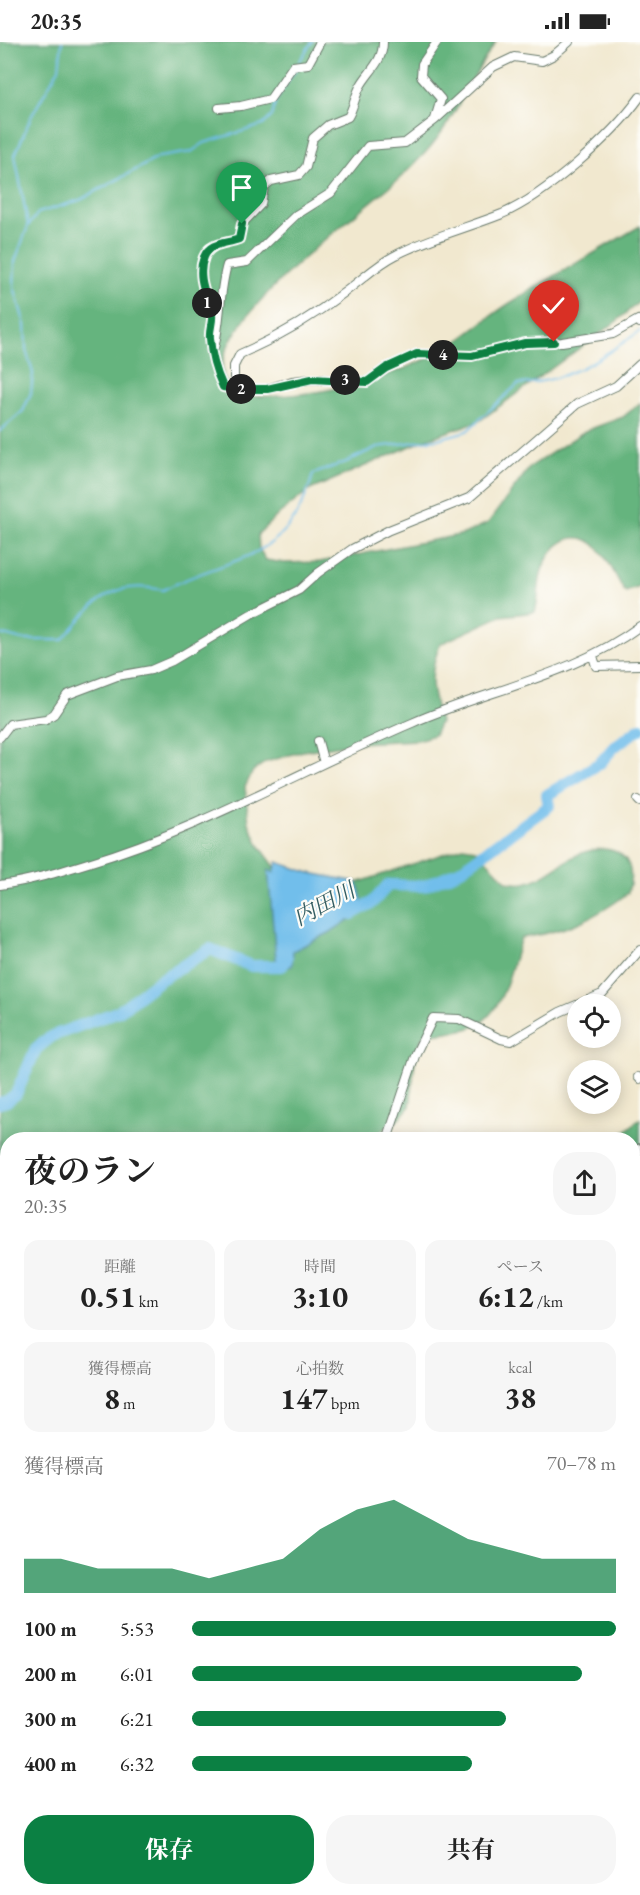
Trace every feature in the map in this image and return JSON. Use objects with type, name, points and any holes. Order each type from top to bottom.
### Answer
[{"type":"street","points":[[219,108],[241,106],[270,99],[293,66],[308,64],[320,42]]},
{"type":"street","points":[[383,42],[382,53],[361,86],[348,117],[328,125],[313,138],[306,167],[299,175],[270,181],[264,187],[261,204],[242,224],[239,239],[215,244],[204,255],[201,275],[205,298],[212,317],[210,337],[213,353],[223,387],[267,389],[312,379],[367,382],[386,368],[417,354],[472,356],[525,343],[562,342],[613,333],[638,320],[640,323]]},
{"type":"street","points":[[435,120],[441,99],[421,76],[422,64],[437,42]]},
{"type":"street","points":[[213,353],[220,323],[223,279],[227,265],[247,262],[296,215],[331,193],[368,146],[405,142],[435,120],[494,67],[514,57],[542,61],[554,55],[569,42]]},
{"type":"street","points":[[234,389],[234,366],[240,354],[281,337],[348,290],[366,273],[397,254],[446,232],[503,213],[537,192],[581,160],[640,98]]},
{"type":"street","points":[[0,737],[10,724],[46,719],[54,714],[67,695],[117,676],[151,670],[172,661],[251,614],[299,590],[318,573],[352,549],[388,530],[469,498],[577,404],[616,386],[640,364]]},
{"type":"street","points":[[0,885],[31,879],[123,853],[208,818],[413,722],[594,656],[640,626]]},
{"type":"street","points":[[594,656],[596,666],[640,665]]},
{"type":"street","points":[[318,741],[324,763]]},
{"type":"street","points":[[390,1132],[416,1053],[433,1018],[459,1019],[501,1039],[511,1041],[560,1012],[602,994],[640,950]]},
{"type":"green space","points":[[0,42],[496,42],[436,140],[405,173],[319,245],[251,311],[229,343],[222,371],[235,392],[255,397],[318,392],[383,376],[442,351],[510,303],[640,226],[640,301],[617,321],[479,421],[427,439],[310,490],[280,513],[258,534],[259,549],[266,560],[284,563],[320,562],[464,534],[488,523],[530,467],[585,431],[623,417],[640,403],[640,587],[625,592],[603,555],[589,541],[579,538],[564,541],[552,551],[546,560],[542,570],[535,612],[501,616],[440,644],[432,674],[433,692],[440,722],[434,735],[418,740],[356,743],[303,751],[266,762],[253,771],[245,787],[249,823],[259,845],[275,867],[290,880],[357,883],[463,847],[476,849],[507,882],[523,883],[533,881],[582,853],[605,849],[622,855],[627,862],[630,870],[628,893],[578,923],[551,932],[521,938],[504,991],[490,1015],[467,1029],[422,1037],[415,1061],[410,1106],[397,1121],[380,1132],[0,1132]]},
{"type":"green space","points":[[640,1119],[640,1132],[624,1132]]},
{"type":"water","points":[[277,862],[310,873],[357,882],[365,909],[329,933],[293,951],[292,966],[277,970],[268,870],[274,873]]},
{"type":"waterway","points":[[28,225],[15,155],[31,117],[59,68],[62,42]]},
{"type":"waterway","points":[[299,62],[312,42]]},
{"type":"waterway","points":[[0,431],[23,411],[31,393],[33,373],[26,350],[25,325],[14,287],[15,261],[28,226],[38,213],[80,200],[159,157],[191,152],[204,143],[263,125],[272,116],[276,100],[297,67]]},
{"type":"waterway","points":[[0,634],[22,640],[62,640],[94,605],[116,591],[145,587],[163,590],[255,553],[289,526],[302,504],[313,474],[377,447],[438,439],[467,431],[518,384],[536,383],[568,374],[611,351],[640,331]]},
{"type":"waterway","name":"内田川","points":[[352,914],[372,903],[388,885],[424,886],[459,871],[549,806],[547,795],[600,763],[614,747],[640,728]]},
{"type":"waterway","name":"内田川","points":[[0,1103],[16,1094],[36,1049],[52,1036],[119,1011],[158,981],[210,949],[251,966],[282,966],[287,958]]},
{"type":"route","points":[[242,224],[239,239],[215,244],[204,255],[201,275],[205,298],[212,317],[210,337],[213,353],[223,387],[267,389],[292,381],[312,379],[367,382],[386,368],[417,354],[472,356],[525,343],[554,342]]}]
